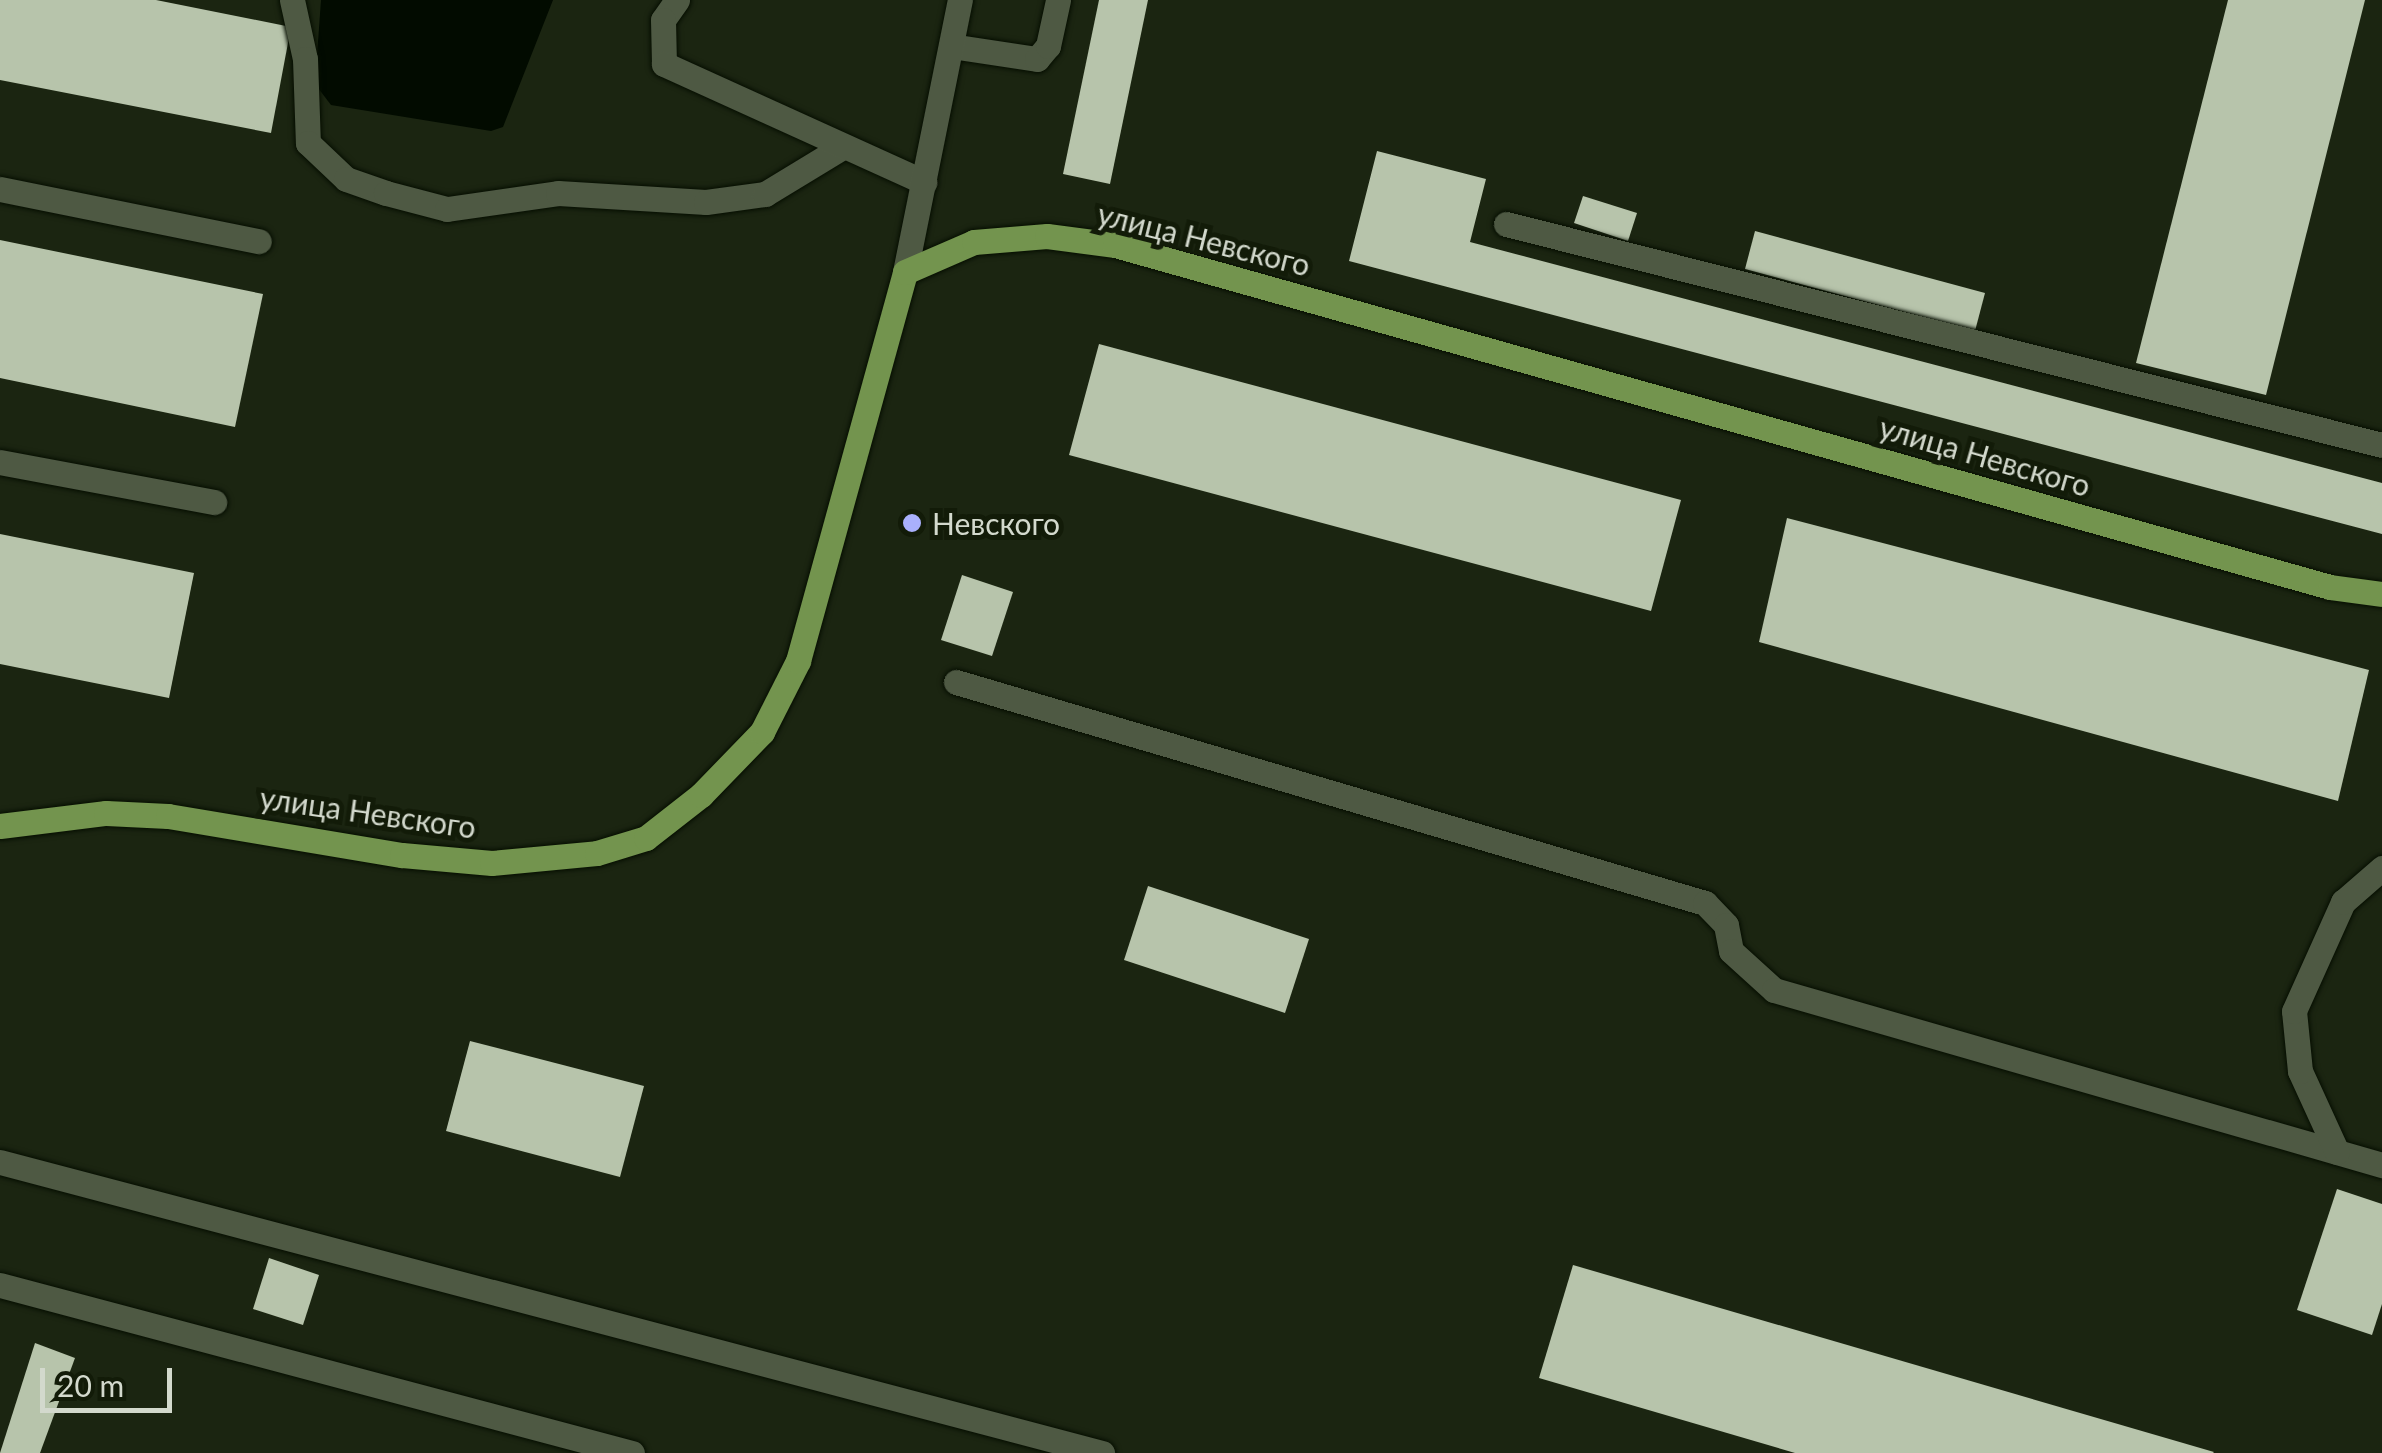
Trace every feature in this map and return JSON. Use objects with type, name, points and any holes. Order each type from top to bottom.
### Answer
[{"type":"main road","name":"улица Невского","points":[[0,826],[106,814],[168,816],[402,855],[492,863],[597,853],[646,838],[702,794],[762,732],[798,661],[904,272],[974,242],[1047,236],[1114,245],[2330,586],[2382,594]]},
{"type":"street","points":[[292,0],[306,59],[308,143],[346,180],[386,193],[448,208],[558,193],[706,202],[766,194],[844,146]]},
{"type":"street","points":[[677,0],[663,20],[664,64],[924,182]]},
{"type":"street","points":[[904,272],[960,0]]},
{"type":"street","points":[[951,46],[1038,60],[1048,46],[1058,0]]},
{"type":"street","points":[[0,190],[259,241]]},
{"type":"street","points":[[1506,224],[2382,445]]},
{"type":"street","points":[[0,462],[214,502]]},
{"type":"street","points":[[956,682],[1705,903],[1726,925],[1730,951],[1774,990],[2382,1165]]},
{"type":"street","points":[[2337,1152],[2300,1071],[2294,1012],[2343,902],[2382,868]]},
{"type":"street","points":[[0,1162],[1102,1453]]},
{"type":"street","points":[[0,1286],[632,1453]]},
{"type":"shaded area","points":[[321,0],[553,0],[503,127],[491,131],[331,105],[315,84]]},
{"type":"building","points":[[0,0],[156,0],[291,27],[271,133],[0,80]]},
{"type":"building","points":[[1099,0],[1148,0],[1110,184],[1063,174]]},
{"type":"building","points":[[2228,0],[2365,0],[2266,395],[2136,363]]},
{"type":"building","points":[[1377,151],[1486,179],[1470,242],[2382,483],[2382,534],[1349,261]]},
{"type":"building","points":[[1583,196],[1637,213],[1628,241],[1574,223]]},
{"type":"building","points":[[1755,231],[1985,293],[1975,331],[1745,269]]},
{"type":"building","points":[[0,240],[263,294],[235,427],[0,378]]},
{"type":"building","points":[[1099,344],[1681,500],[1651,611],[1069,455]]},
{"type":"building","points":[[1787,518],[2369,670],[2338,801],[1759,642]]},
{"type":"building","points":[[0,534],[194,573],[169,698],[0,664]]},
{"type":"building","points":[[962,575],[1013,592],[992,656],[941,640]]},
{"type":"building","points":[[1148,886],[1309,939],[1285,1013],[1124,960]]},
{"type":"building","points":[[470,1041],[644,1086],[620,1177],[446,1131]]},
{"type":"building","points":[[2337,1189],[2382,1204],[2382,1304],[2372,1335],[2297,1310]]},
{"type":"building","points":[[269,1258],[319,1275],[303,1325],[253,1309]]},
{"type":"building","points":[[1573,1265],[2214,1452],[1795,1453],[1539,1378]]},
{"type":"building","points":[[35,1343],[75,1358],[40,1453],[0,1453]]},
{"type":"place","name":"Невского","points":[[912,523]]}]
